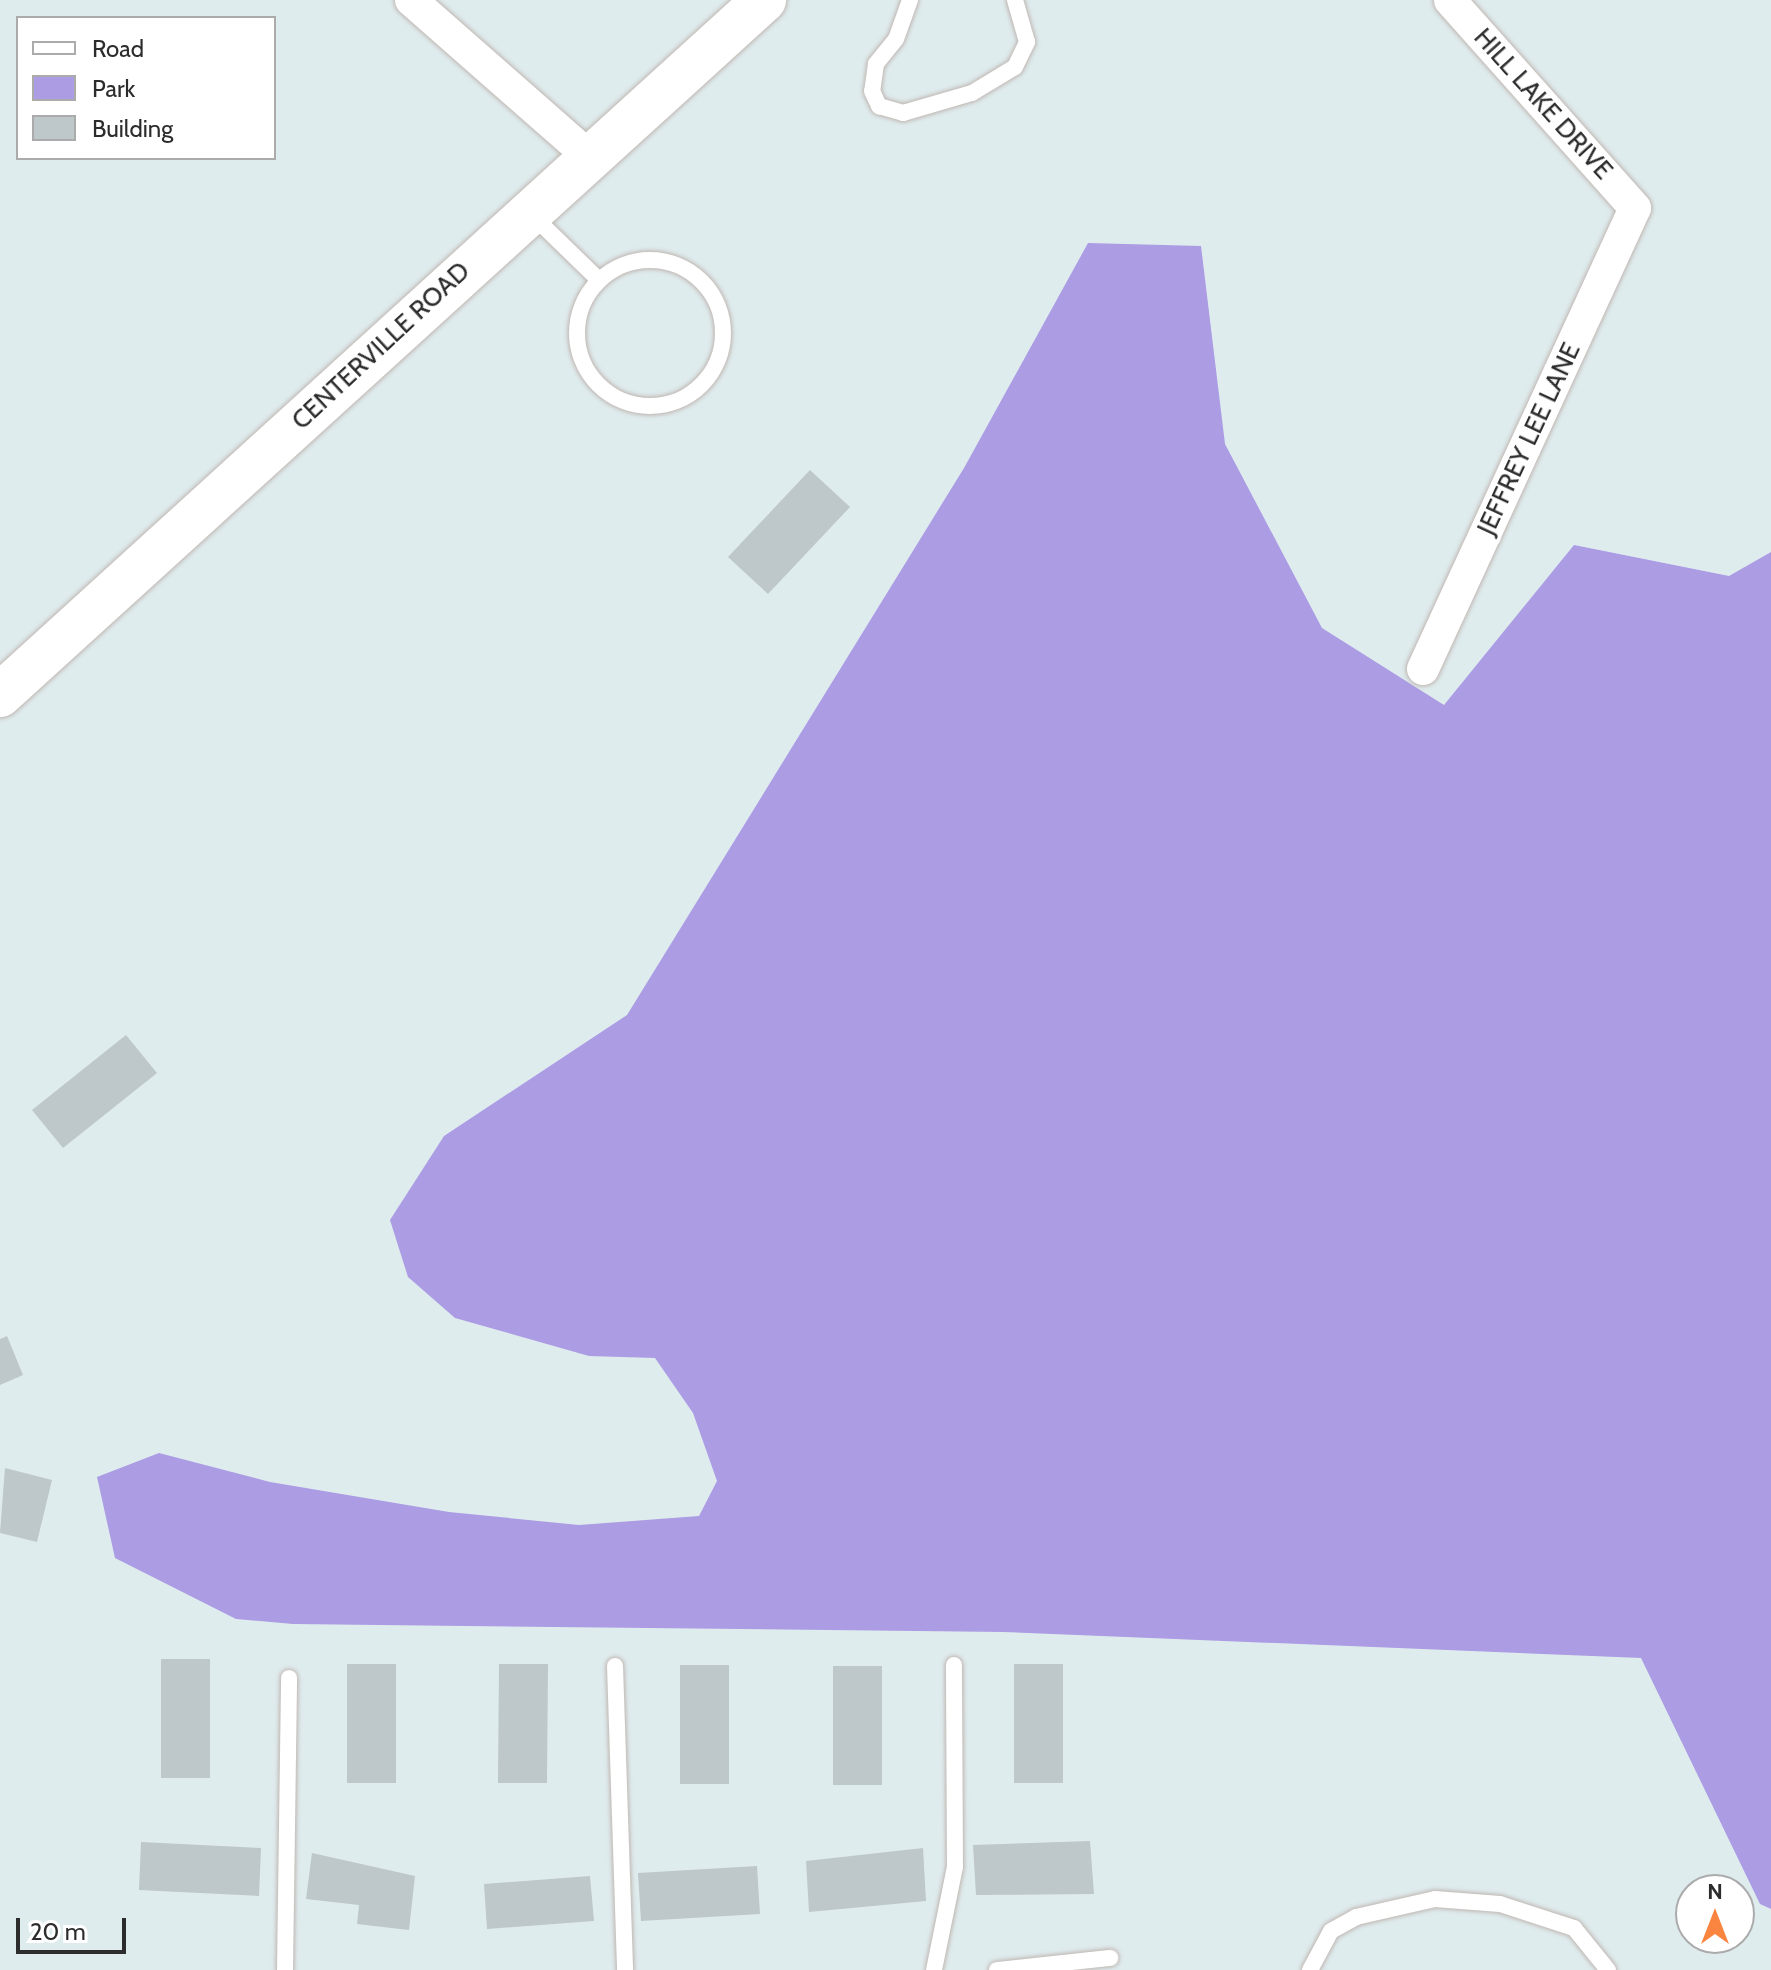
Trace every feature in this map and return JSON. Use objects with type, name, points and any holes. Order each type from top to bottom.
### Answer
[{"type":"main road","name":"CENTERVILLE ROAD","points":[[0,695],[764,0]]},
{"type":"street","points":[[411,0],[590,157]]},
{"type":"street","name":"HILL LAKE DRIVE","points":[[1450,0],[1635,208]]},
{"type":"street","name":"JEFFREY LEE LANE","points":[[1423,669],[1635,208]]},
{"type":"lane","points":[[910,0],[896,39],[876,64],[872,91],[879,106],[903,113],[972,93],[1015,67],[1027,42],[1015,0]]},
{"type":"lane","points":[[529,212],[599,280]]},
{"type":"lane","points":[[645,259],[692,272],[710,289],[724,337],[704,382],[664,405],[640,405],[598,385],[577,344],[577,320],[599,280],[645,259]]},
{"type":"lane","points":[[934,1970],[955,1867],[954,1665]]},
{"type":"lane","points":[[615,1666],[625,1970]]},
{"type":"lane","points":[[285,1970],[289,1678]]},
{"type":"lane","points":[[1310,1970],[1331,1931],[1356,1917],[1435,1899],[1500,1904],[1574,1928],[1608,1970]]},
{"type":"lane","points":[[997,1970],[1110,1958]]},
{"type":"green space","points":[[1088,243],[1201,246],[1225,444],[1322,628],[1444,705],[1574,545],[1729,576],[1771,552],[1771,1909],[1760,1904],[1755,1894],[1755,1874],[1745,1874],[1641,1658],[1004,1632],[293,1624],[236,1619],[115,1558],[97,1477],[159,1453],[270,1482],[449,1512],[579,1525],[699,1516],[717,1481],[693,1413],[655,1358],[589,1356],[455,1318],[408,1277],[390,1220],[444,1136],[627,1015],[964,468]]},
{"type":"building","points":[[810,470],[850,507],[768,594],[728,557]]},
{"type":"building","points":[[126,1035],[157,1073],[63,1148],[32,1110]]},
{"type":"building","points":[[7,1336],[23,1375],[0,1385],[0,1339]]},
{"type":"building","points":[[5,1468],[52,1480],[37,1542],[0,1533]]},
{"type":"building","points":[[161,1659],[210,1659],[210,1778],[161,1778]]},
{"type":"building","points":[[347,1664],[396,1664],[396,1783],[347,1783]]},
{"type":"building","points":[[499,1664],[548,1664],[547,1783],[498,1783]]},
{"type":"building","points":[[1014,1664],[1063,1664],[1063,1783],[1014,1783]]},
{"type":"building","points":[[680,1665],[729,1665],[729,1784],[680,1784]]},
{"type":"building","points":[[833,1666],[882,1666],[882,1785],[833,1785]]},
{"type":"building","points":[[1090,1841],[1094,1894],[976,1895],[973,1845]]},
{"type":"building","points":[[141,1842],[261,1848],[259,1896],[139,1890]]},
{"type":"building","points":[[923,1848],[926,1901],[809,1912],[806,1861]]},
{"type":"building","points":[[312,1853],[415,1876],[409,1930],[357,1924],[359,1905],[306,1899]]},
{"type":"building","points":[[757,1866],[760,1914],[641,1921],[638,1873]]},
{"type":"building","points":[[590,1876],[594,1921],[487,1929],[484,1884]]}]
